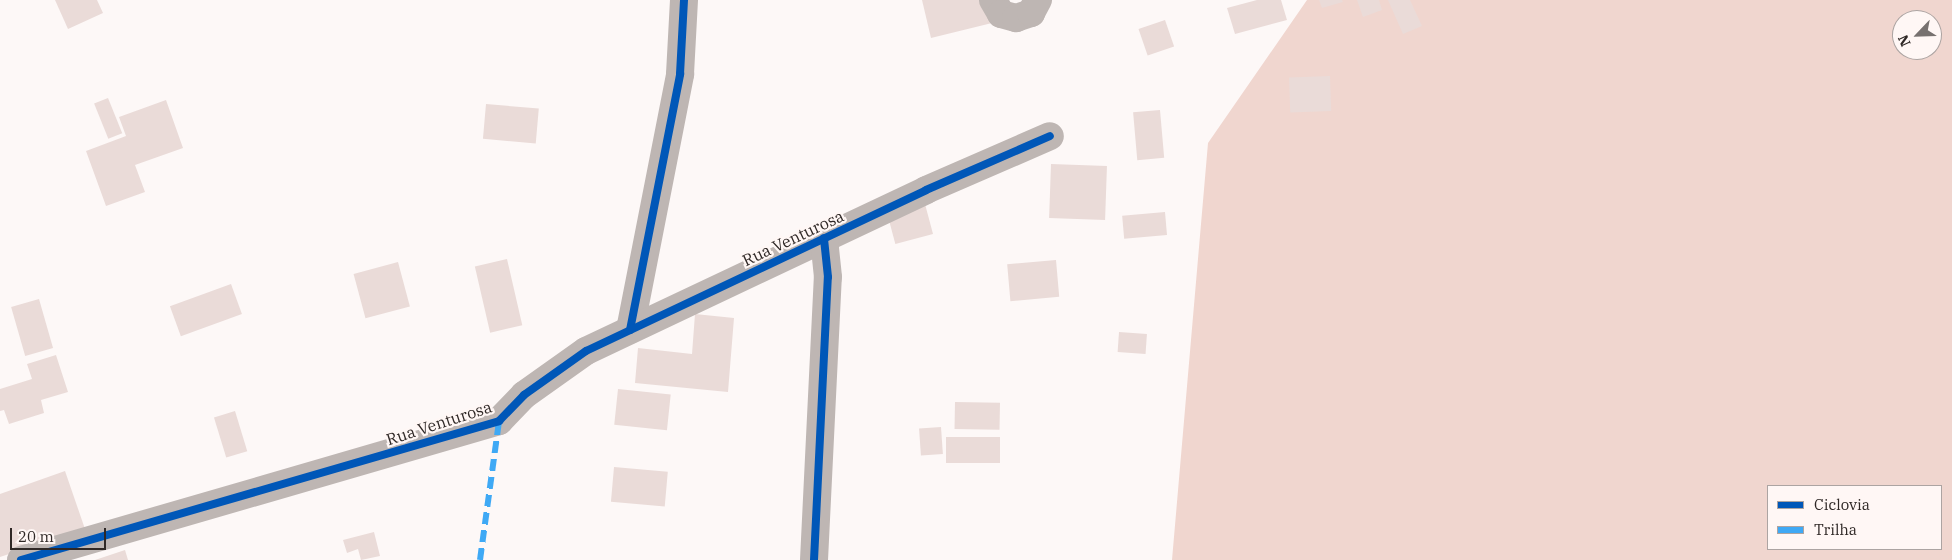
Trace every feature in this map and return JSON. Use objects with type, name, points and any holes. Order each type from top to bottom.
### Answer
[{"type":"street","points":[[630,330],[680,74],[684,0]]},
{"type":"street","points":[[993,0],[1001,14],[1016,18],[1030,13],[1038,0]]},
{"type":"street","name":"Rua Venturosa","points":[[20,560],[499,422],[524,395],[586,351],[824,238],[1050,136]]},
{"type":"street","points":[[814,560],[828,277],[824,238]]},
{"type":"shaded area","points":[[1307,0],[1952,0],[1952,560],[1172,560],[1208,143]]},
{"type":"building","points":[[55,0],[97,0],[103,13],[68,29]]},
{"type":"building","points":[[922,0],[987,0],[992,23],[931,38]]},
{"type":"building","points":[[1257,0],[1281,0],[1287,20],[1235,34],[1227,8]]},
{"type":"building","points":[[1319,0],[1342,0],[1343,2],[1322,8]]},
{"type":"building","points":[[1357,0],[1379,0],[1382,10],[1363,17]]},
{"type":"building","points":[[1388,0],[1410,0],[1422,26],[1403,34]]},
{"type":"building","points":[[1165,20],[1174,46],[1148,56],[1139,29]]},
{"type":"building","points":[[1330,76],[1331,111],[1290,112],[1289,77]]},
{"type":"building","points":[[108,98],[122,133],[108,139],[94,104]]},
{"type":"building","points":[[166,100],[183,148],[135,165],[145,192],[106,206],[86,151],[126,136],[119,117]]},
{"type":"building","points":[[486,104],[539,109],[536,143],[483,139]]},
{"type":"building","points":[[1160,110],[1164,158],[1137,160],[1133,112]]},
{"type":"building","points":[[1051,164],[1107,166],[1105,220],[1049,218]]},
{"type":"building","points":[[925,204],[933,234],[895,244],[887,214]]},
{"type":"building","points":[[1165,212],[1167,235],[1124,239],[1122,216]]},
{"type":"building","points":[[507,259],[522,325],[490,333],[475,266]]},
{"type":"building","points":[[1056,260],[1059,297],[1010,301],[1007,264]]},
{"type":"building","points":[[398,262],[410,306],[365,318],[354,274]]},
{"type":"building","points":[[231,284],[242,314],[181,336],[170,306]]},
{"type":"building","points":[[39,299],[53,348],[25,356],[11,307]]},
{"type":"building","points":[[695,314],[734,318],[728,392],[635,383],[638,348],[692,354]]},
{"type":"building","points":[[1119,332],[1147,334],[1146,354],[1118,352]]},
{"type":"building","points":[[56,355],[68,392],[41,400],[44,413],[9,424],[4,410],[0,411],[0,389],[32,379],[27,364]]},
{"type":"building","points":[[618,389],[671,395],[667,430],[614,425]]},
{"type":"building","points":[[955,402],[1000,403],[1000,430],[955,429]]},
{"type":"building","points":[[235,411],[247,451],[226,458],[214,417]]},
{"type":"building","points":[[941,427],[943,454],[921,455],[919,429]]},
{"type":"building","points":[[946,437],[1000,437],[1000,463],[946,463]]},
{"type":"building","points":[[614,467],[668,472],[665,507],[611,502]]},
{"type":"building","points":[[65,471],[85,529],[0,557],[0,494]]},
{"type":"building","points":[[374,532],[380,556],[361,560],[358,549],[347,553],[343,540]]},
{"type":"building","points":[[125,550],[128,560],[95,560]]},
{"type":"marked path","points":[[480,560],[499,421]]},
{"type":"cycle path","points":[[630,330],[680,74],[684,0]]},
{"type":"cycle path","points":[[21,560],[499,421],[524,395],[586,351],[926,190],[1050,136]]},
{"type":"cycle path","points":[[814,560],[828,277],[824,238]]}]
